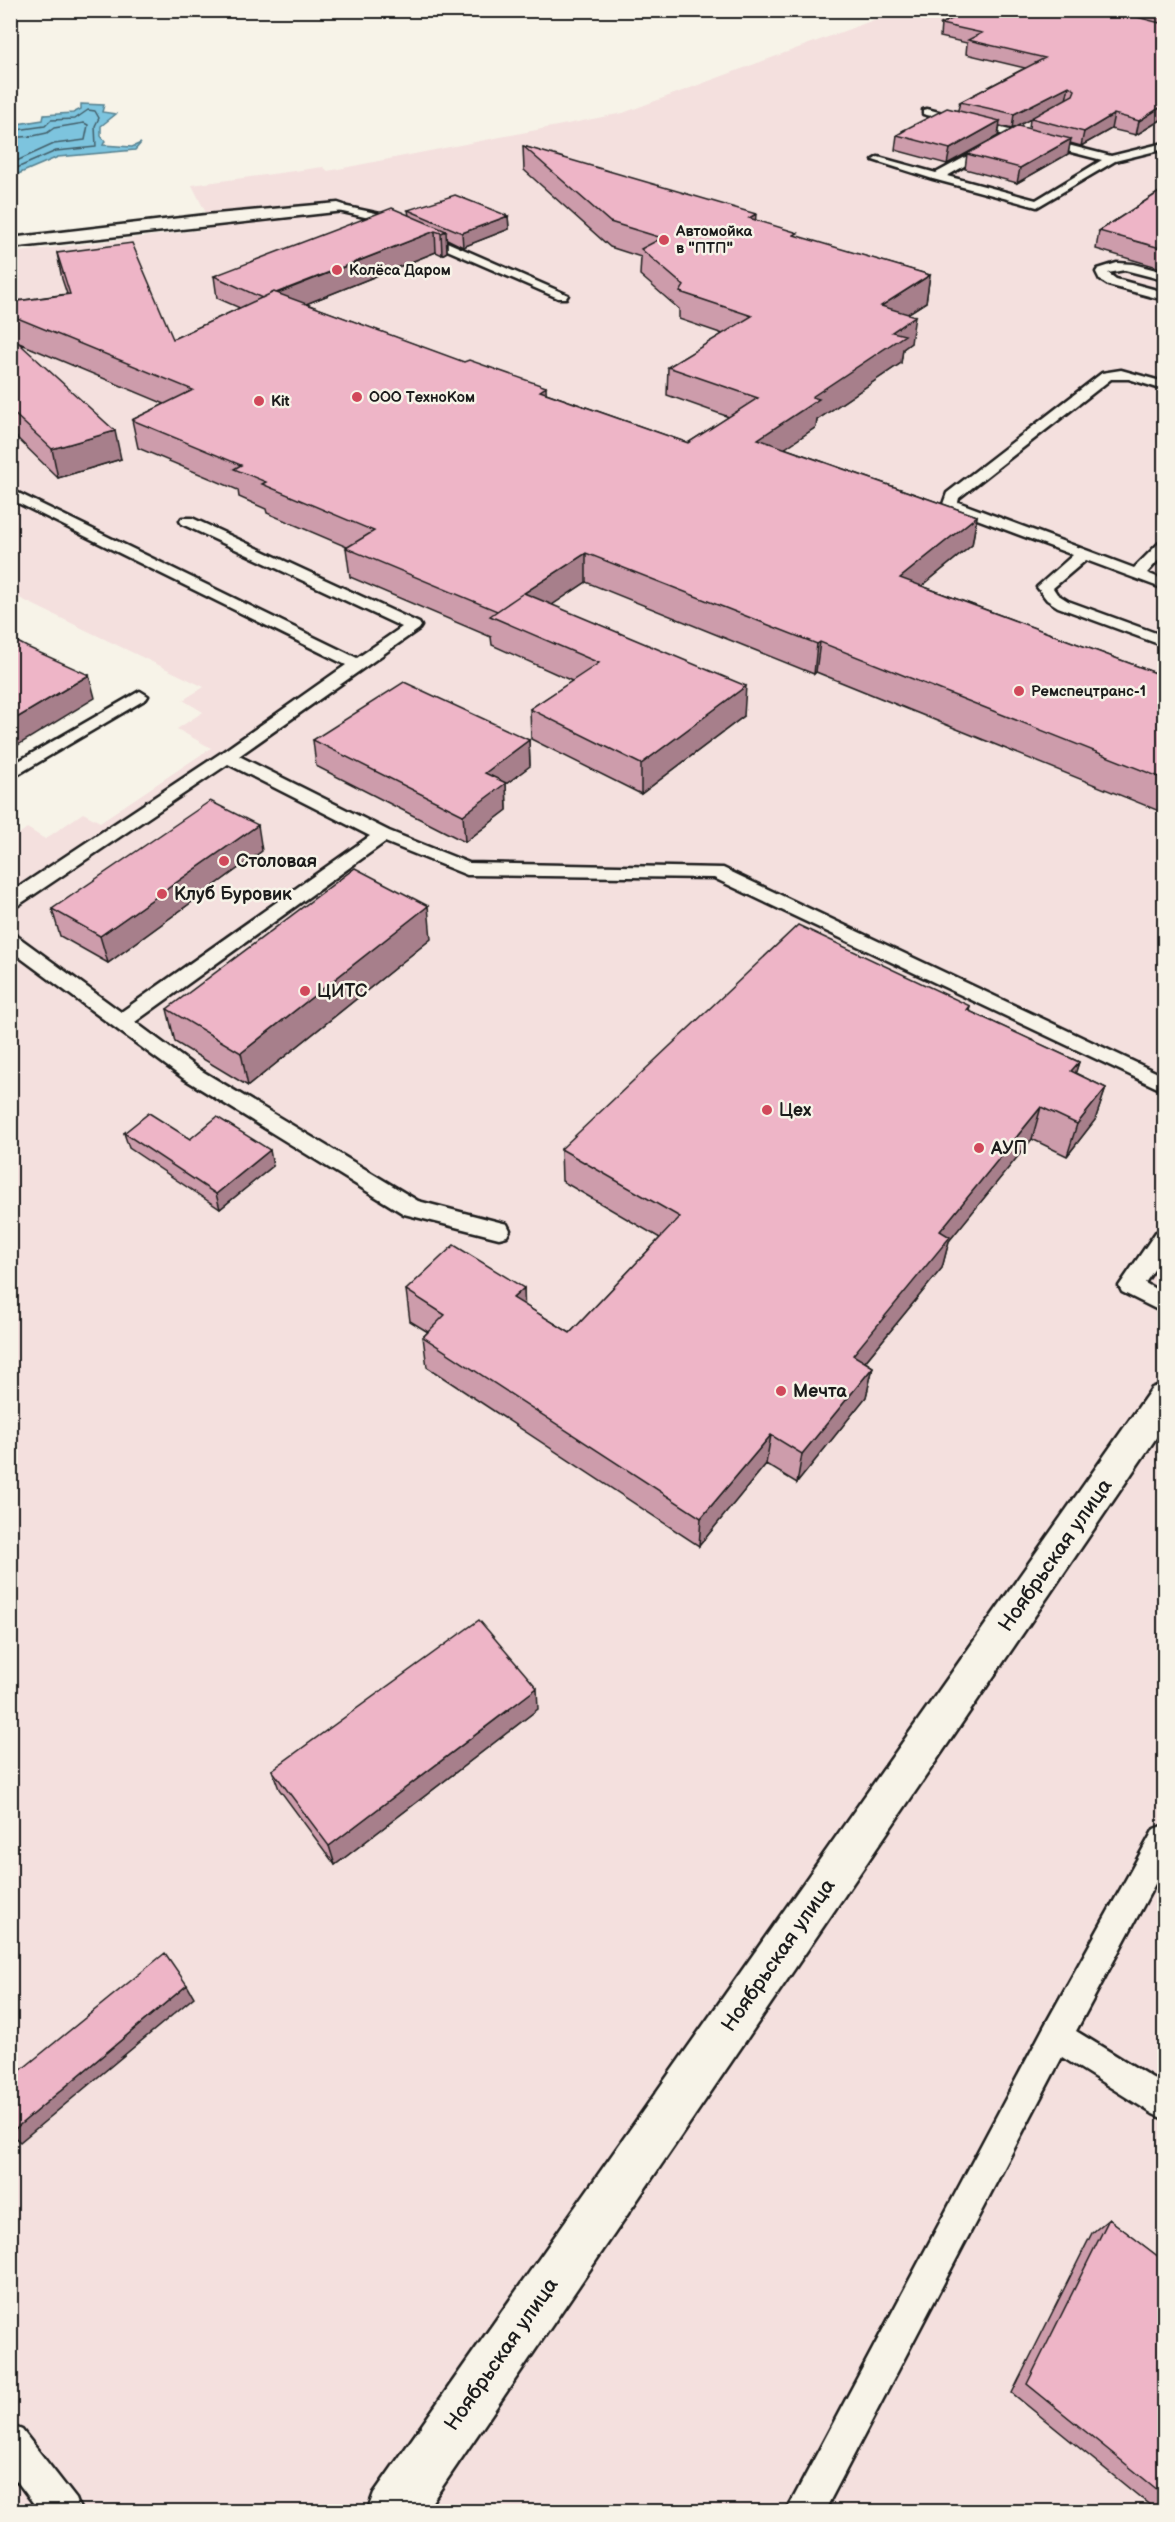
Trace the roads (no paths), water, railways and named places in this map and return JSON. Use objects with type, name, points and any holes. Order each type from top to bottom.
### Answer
[{"type":"main road","points":[[10,243],[206,220],[338,208]]},
{"type":"main road","name":"Ноябрьская улица","points":[[405,2506],[1164,1398]]},
{"type":"lane","points":[[927,112],[1112,159]]},
{"type":"lane","points":[[937,177],[1023,128]]},
{"type":"lane","points":[[878,160],[1037,204],[1112,159],[1164,146]]},
{"type":"lane","points":[[338,208],[381,217],[562,294]]},
{"type":"lane","points":[[1164,276],[1124,266],[1107,268],[1102,272],[1104,277],[1112,282],[1164,297]]},
{"type":"lane","points":[[1164,386],[1117,373],[1107,376],[952,496],[950,504],[1164,585]]},
{"type":"lane","points":[[10,493],[358,665]]},
{"type":"lane","points":[[10,902],[227,757],[412,626],[187,521]]},
{"type":"lane","points":[[1137,574],[1164,546]]},
{"type":"lane","points":[[1084,554],[1045,587],[1052,597],[1063,604],[1164,640]]},
{"type":"lane","points":[[10,774],[140,696]]},
{"type":"lane","points":[[227,757],[382,835],[467,869],[717,872],[1164,1084]]},
{"type":"lane","points":[[121,1022],[382,835]]},
{"type":"lane","points":[[10,939],[190,1073],[412,1208],[500,1230]]},
{"type":"lane","points":[[1164,1238],[1130,1286],[1164,1304]]},
{"type":"lane","points":[[804,2511],[1056,2036],[1164,1839]]},
{"type":"lane","points":[[1056,2036],[1164,2103]]},
{"type":"lane","points":[[10,2442],[63,2511]]},
{"type":"water","points":[[81,104],[104,105],[102,112],[116,114],[101,126],[101,136],[105,141],[103,145],[132,147],[141,143],[135,150],[58,157],[11,177],[11,125],[43,120],[44,115],[73,113],[81,109]]},
{"type":"place","name":"Автомойка в \"ПТП\"","points":[[664,240]]},
{"type":"place","name":"Колёса Даром","points":[[337,270]]},
{"type":"place","name":"ООО ТехноКом","points":[[357,397]]},
{"type":"place","name":"Kit","points":[[259,401]]},
{"type":"place","name":"Ремспецтранс-1","points":[[1019,691]]},
{"type":"place","name":"Столовая","points":[[224,861]]},
{"type":"place","name":"Клуб Буровик","points":[[162,894]]},
{"type":"place","name":"ЦИТС","points":[[305,991]]},
{"type":"place","name":"Цех","points":[[767,1110]]},
{"type":"place","name":"АУП","points":[[979,1148]]},
{"type":"place","name":"Мечта","points":[[781,1391]]}]
